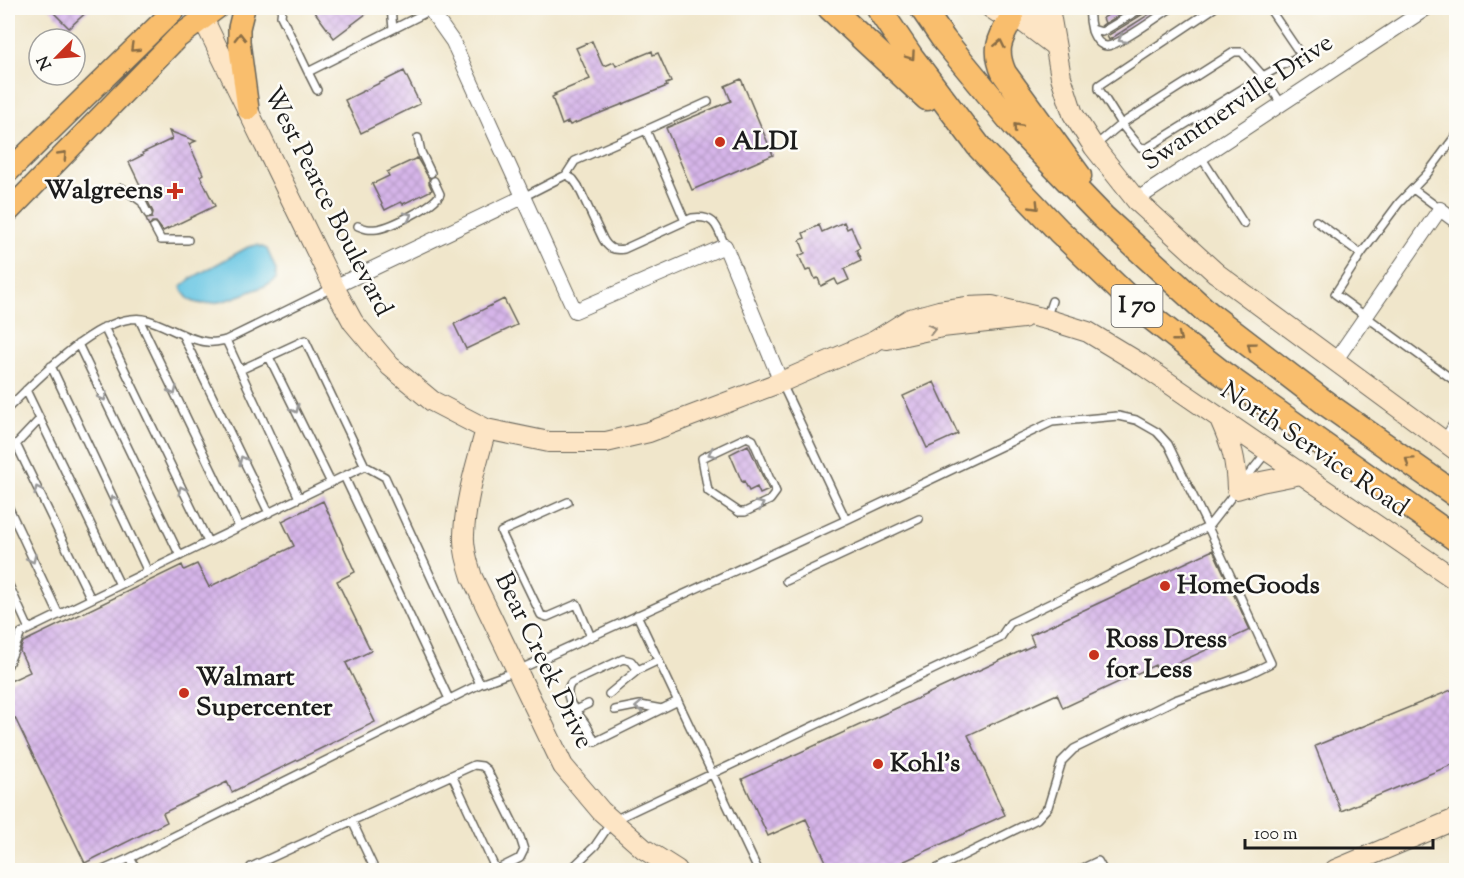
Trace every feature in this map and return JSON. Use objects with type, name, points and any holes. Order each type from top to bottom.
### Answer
[{"type":"highway","points":[[830,8],[980,148]]},
{"type":"highway","name":"I 70","points":[[878,8],[912,58],[980,148],[1059,231],[1139,308],[1222,373],[1456,539]]},
{"type":"highway","name":"I 70","points":[[922,8],[944,40],[1015,126],[1103,216],[1208,313],[1328,405],[1456,495]]},
{"type":"highway","points":[[1006,15],[999,39],[998,59],[1004,73],[1073,165],[1103,216]]},
{"type":"main road","points":[[8,172],[176,8]]},
{"type":"main road","points":[[244,8],[239,28],[239,42],[248,109]]},
{"type":"main road","points":[[8,212],[206,11]]},
{"type":"street","points":[[1006,15],[1037,15],[1048,8],[1061,77],[1073,114],[1094,147],[1136,200],[1216,273],[1335,361],[1453,439]]},
{"type":"street","name":"Swantnerville Drive","points":[[1136,200],[1427,8]]},
{"type":"street","points":[[430,9],[453,42],[575,311],[725,246],[781,382]]},
{"type":"street","name":"West Pearce Boulevard","points":[[206,11],[248,109],[353,322],[390,366],[432,401],[486,429],[549,442],[606,442],[649,432],[781,382],[875,341],[942,327],[1044,312],[1088,332],[1142,364]]},
{"type":"street","points":[[1006,15],[1055,46]]},
{"type":"street","points":[[334,287],[523,197]]},
{"type":"street","points":[[1335,361],[1440,209],[1456,220]]},
{"type":"street","name":"North Service Road","points":[[1142,364],[1456,580]]},
{"type":"street","points":[[1220,418],[1233,448],[1237,489],[1301,474]]},
{"type":"street","name":"Bear Creek Drive","points":[[486,429],[470,494],[464,536],[466,557],[472,577],[563,766],[601,811],[644,849],[677,870]]},
{"type":"street","points":[[1335,870],[1356,866],[1456,819]]},
{"type":"lane","points":[[282,8],[281,16],[317,90]]},
{"type":"lane","points":[[391,8],[393,29]]},
{"type":"lane","points":[[1090,8],[1094,36],[1101,45],[1112,45],[1172,8]]},
{"type":"lane","points":[[1092,28],[1102,32],[1142,8]]},
{"type":"lane","points":[[1214,8],[1099,85],[1099,89],[1121,124],[1140,147],[1147,148],[1263,76],[1301,56],[1269,8]]},
{"type":"lane","points":[[308,72],[430,9]]},
{"type":"lane","points":[[1094,147],[1121,124],[1234,52],[1242,52],[1263,76],[1281,104]]},
{"type":"lane","points":[[523,197],[566,175],[574,161],[708,102]]},
{"type":"lane","points":[[646,129],[685,221]]},
{"type":"lane","points":[[1456,135],[1427,174],[1399,203],[1335,294],[1456,382]]},
{"type":"lane","points":[[358,226],[366,230],[387,227],[434,203],[440,194],[421,152],[418,138]]},
{"type":"lane","points":[[1201,157],[1244,224]]},
{"type":"lane","points":[[566,175],[573,178],[607,247],[613,250],[624,249],[693,218],[708,218],[714,221],[725,246]]},
{"type":"lane","points":[[122,188],[142,202],[148,214]]},
{"type":"lane","points":[[1413,189],[1440,209]]},
{"type":"lane","points":[[1316,221],[1361,254]]},
{"type":"lane","points":[[154,227],[161,240],[188,240]]},
{"type":"lane","points":[[8,408],[51,366],[78,344],[105,327],[122,321],[144,318],[209,343],[226,340],[334,287]]},
{"type":"lane","points":[[139,319],[239,527]]},
{"type":"lane","points":[[105,327],[208,543]]},
{"type":"lane","points":[[183,334],[269,513]]},
{"type":"lane","points":[[226,340],[299,498]]},
{"type":"lane","points":[[240,370],[305,340],[366,466],[385,477],[480,684]]},
{"type":"lane","points":[[78,344],[180,556]]},
{"type":"lane","points":[[269,357],[331,483]]},
{"type":"lane","points":[[51,366],[148,572]]},
{"type":"lane","points":[[781,382],[846,520]]},
{"type":"lane","points":[[26,390],[120,585]]},
{"type":"lane","points":[[103,870],[480,684],[516,671],[591,637],[1052,422],[1118,416],[1136,420],[1157,432],[1168,444],[1271,663],[1249,674],[1175,700],[1074,749],[1062,761],[1048,807],[1036,819],[934,870]]},
{"type":"lane","points":[[8,453],[40,419]]},
{"type":"lane","points":[[747,437],[753,440],[770,478],[776,492],[770,500],[745,512],[739,512],[708,491],[702,458],[747,437]]},
{"type":"lane","points":[[16,444],[91,599]]},
{"type":"lane","points":[[570,870],[595,846],[612,821],[1000,638],[1010,623],[1208,527],[1267,451]]},
{"type":"lane","points":[[8,665],[21,633],[366,466]]},
{"type":"lane","points":[[344,476],[449,699]]},
{"type":"lane","points":[[568,502],[501,532],[541,615],[547,617],[577,604],[591,637]]},
{"type":"lane","points":[[8,506],[59,615]]},
{"type":"lane","points":[[786,581],[919,519]]},
{"type":"lane","points":[[8,583],[29,629]]},
{"type":"lane","points":[[637,615],[758,870]]},
{"type":"lane","points":[[638,670],[631,661],[623,659],[571,683],[567,688],[567,694],[574,710],[586,724],[595,742],[678,701]]},
{"type":"lane","points":[[609,694],[638,670],[659,660]]},
{"type":"lane","points":[[574,710],[588,704]]},
{"type":"lane","points":[[615,711],[640,705],[662,709]]},
{"type":"lane","points":[[586,724],[596,720]]},
{"type":"lane","points":[[253,870],[251,867],[351,821],[452,775],[474,765],[482,766],[487,770],[520,837],[524,850],[520,858],[496,870],[452,775]]},
{"type":"lane","points":[[351,821],[375,870]]},
{"type":"lane","points":[[130,858],[137,870]]},
{"type":"lane","points":[[1079,870],[1098,861],[1103,870]]},
{"type":"water","points":[[257,245],[267,249],[276,270],[276,279],[270,284],[231,299],[209,304],[192,301],[185,295],[181,287],[190,279],[248,247]]},
{"type":"building","points":[[49,8],[91,8],[70,27]]},
{"type":"building","points":[[319,8],[363,8],[367,13],[334,38],[314,11]]},
{"type":"building","points":[[1119,8],[1132,8],[1101,26],[1105,23],[1103,18]]},
{"type":"building","points":[[1148,8],[1159,8],[1109,40],[1107,36],[1145,13]]},
{"type":"building","points":[[592,41],[605,66],[614,62],[616,66],[652,51],[653,55],[658,53],[671,82],[666,84],[667,86],[570,125],[568,122],[562,125],[552,97],[556,95],[554,94],[590,79],[576,48]]},
{"type":"building","points":[[404,71],[420,104],[361,133],[345,100]]},
{"type":"building","name":"ALDI","points":[[741,79],[773,155],[692,190],[666,128],[731,101],[725,86]]},
{"type":"building","name":"Walgreens","points":[[169,131],[196,141],[189,144],[203,174],[200,176],[215,206],[163,231],[156,222],[152,222],[149,226],[146,219],[152,218],[153,212],[129,162],[143,155],[142,153],[172,139]]},
{"type":"building","points":[[417,158],[429,178],[432,190],[385,210],[372,184],[389,176],[387,172]]},
{"type":"building","points":[[844,222],[847,229],[851,227],[860,248],[856,250],[861,261],[844,269],[849,280],[838,285],[835,279],[821,286],[811,269],[806,271],[799,256],[805,253],[800,240],[805,238],[803,233],[819,225],[822,232]]},
{"type":"building","points":[[504,299],[517,325],[466,349],[454,324]]},
{"type":"building","points":[[934,382],[958,434],[927,448],[903,396]]},
{"type":"building","points":[[748,445],[769,490],[760,494],[757,487],[749,491],[744,481],[742,482],[730,454]]},
{"type":"building","name":"Walmart Supercenter","points":[[323,501],[355,572],[337,581],[371,651],[346,663],[375,722],[232,792],[227,782],[163,813],[167,822],[85,863],[15,718],[8,722],[8,682],[30,672],[20,651],[23,642],[182,565],[184,570],[197,564],[209,587],[294,546],[282,521]]},
{"type":"building","points":[[1213,550],[1250,630],[1158,672],[1155,665],[1063,708],[1057,694],[968,735],[1005,815],[885,870],[830,870],[806,819],[768,836],[742,779],[1034,645],[1030,635]]},
{"type":"building","points":[[1456,688],[1456,763],[1341,811],[1315,746]]},
{"type":"place","name":"ALDI","points":[[720,142]]},
{"type":"place","name":"Walgreens","points":[[175,191]]},
{"type":"place","name":"HomeGoods","points":[[1165,586]]},
{"type":"place","name":"Ross Dress for Less","points":[[1094,655]]},
{"type":"place","name":"Walmart Supercenter","points":[[184,693]]},
{"type":"place","name":"Kohl's","points":[[878,764]]}]
